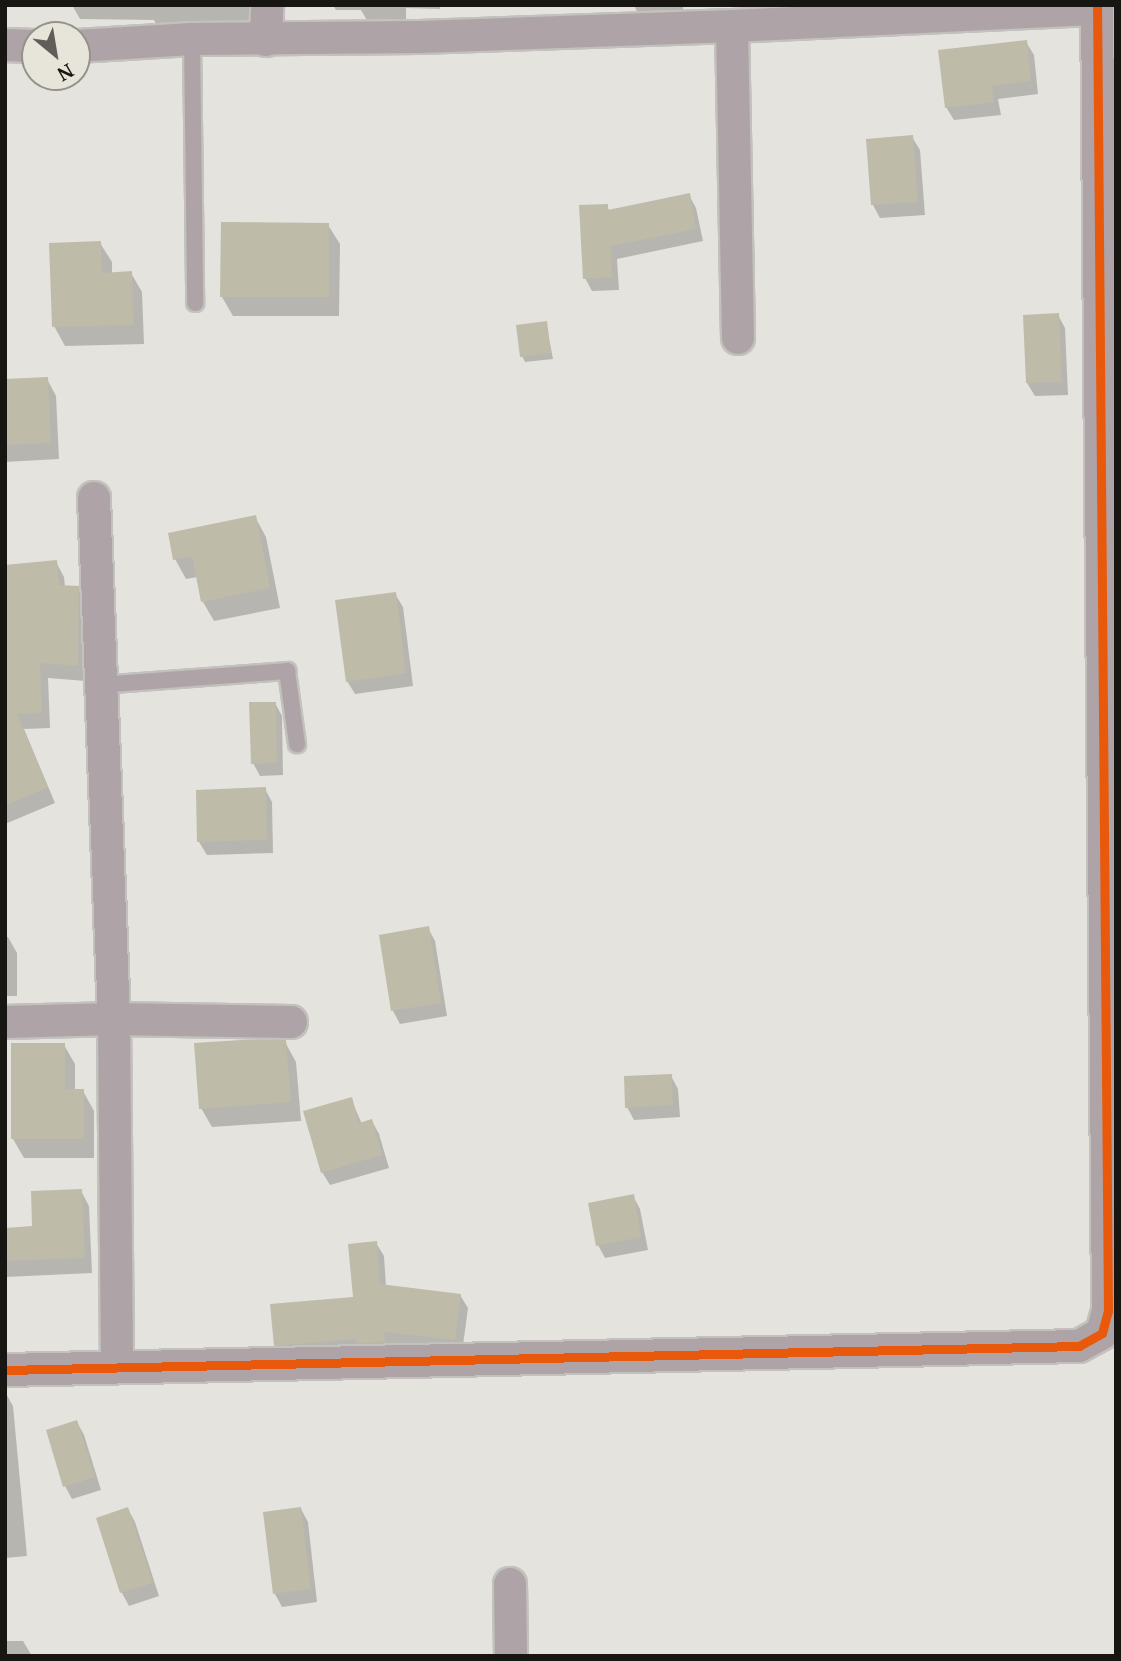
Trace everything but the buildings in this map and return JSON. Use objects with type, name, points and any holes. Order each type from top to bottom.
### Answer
[{"type":"street","points":[[266,40],[267,5]]},
{"type":"street","points":[[5,1370],[1079,1346],[1101,1333],[1108,1311],[1097,7],[732,26],[266,40],[192,39],[91,45]]},
{"type":"street","points":[[732,26],[738,338]]},
{"type":"street","points":[[94,498],[114,1019],[117,1366]]},
{"type":"street","points":[[5,1022],[114,1019],[291,1022]]},
{"type":"street","points":[[509,1584],[511,1656]]},
{"type":"lane","points":[[192,39],[195,303]]},
{"type":"lane","points":[[101,685],[287,671],[297,744]]},
{"type":"cycle path","points":[[5,1370],[1079,1346],[1102,1333],[1108,1311],[1097,5]]}]
